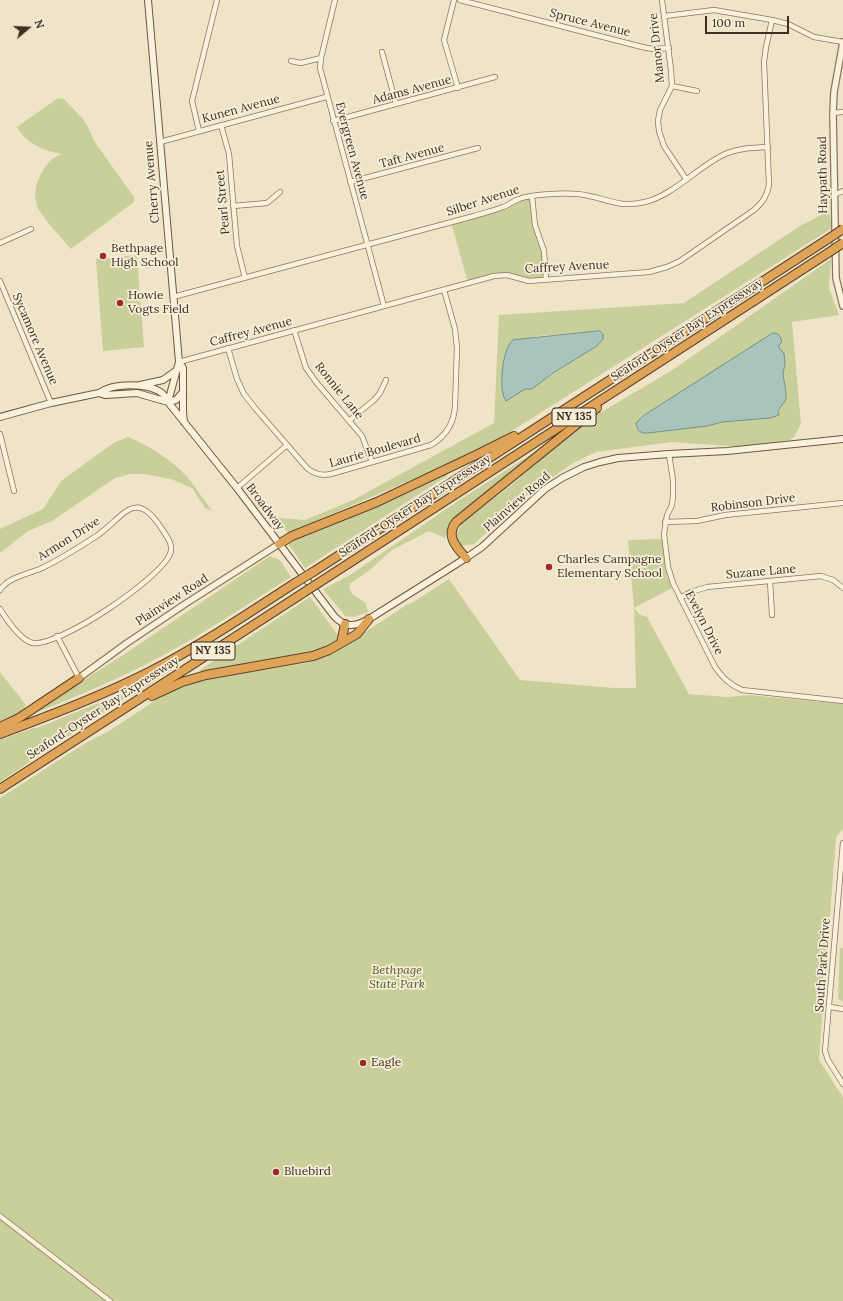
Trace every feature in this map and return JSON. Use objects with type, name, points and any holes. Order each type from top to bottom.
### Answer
[{"type":"highway","name":"Seaford-Oyster Bay Expressway","points":[[0,734],[86,701],[150,671],[222,631],[843,229]]},
{"type":"highway","name":"Seaford-Oyster Bay Expressway","points":[[0,789],[843,243]]},
{"type":"highway","points":[[466,558],[452,540],[452,529],[456,522],[625,384]]},
{"type":"highway","points":[[279,544],[292,536],[384,499],[549,419]]},
{"type":"highway","points":[[122,710],[190,679],[216,673],[306,658],[328,650],[357,634],[369,619]]},
{"type":"highway","points":[[341,643],[345,624]]},
{"type":"highway","points":[[0,727],[18,718],[79,678]]},
{"type":"main road","name":"Cherry Avenue","points":[[148,0],[179,362],[168,402]]},
{"type":"main road","name":"Cherry Avenue","points":[[179,362],[183,368],[184,422]]},
{"type":"main road","points":[[138,385],[163,380],[177,370]]},
{"type":"main road","name":"Broadway","points":[[0,417],[50,403],[99,393],[105,388],[138,385],[164,394],[168,402],[237,488],[334,616],[338,621],[345,624]]},
{"type":"main road","points":[[168,402],[176,400],[183,392]]},
{"type":"main road","name":"Broadway","points":[[99,393],[105,395],[137,393],[168,402]]},
{"type":"main road","name":"Plainview Road","points":[[345,624],[357,624],[369,619],[466,558],[482,547],[545,489],[562,478],[600,462],[618,458],[728,451],[843,439]]},
{"type":"street","points":[[199,131],[192,101],[217,0]]},
{"type":"street","name":"Evergreen Avenue","points":[[335,0],[320,68],[326,97],[384,306]]},
{"type":"street","points":[[454,0],[444,40],[458,88]]},
{"type":"street","name":"Spruce Avenue","points":[[460,0],[642,47],[653,49],[669,48]]},
{"type":"street","name":"Manor Drive","points":[[662,0],[669,48],[672,86],[660,110],[658,121],[659,131],[664,146],[686,179]]},
{"type":"street","points":[[665,16],[714,10],[772,20],[788,24],[814,37],[843,42]]},
{"type":"street","name":"Caffrey Avenue","points":[[179,362],[502,275],[529,281],[649,272],[667,268],[680,261],[754,210],[764,201],[767,194],[769,185],[764,62],[772,20]]},
{"type":"street","name":"Haypath Road","points":[[843,42],[834,92],[833,113],[836,278],[843,306]]},
{"type":"street","points":[[382,52],[396,104]]},
{"type":"street","points":[[290,61],[301,63],[321,58]]},
{"type":"street","name":"Adams Avenue","points":[[333,121],[495,77]]},
{"type":"street","points":[[672,86],[697,91]]},
{"type":"street","name":"Kunen Avenue","points":[[160,142],[326,97]]},
{"type":"street","points":[[833,113],[843,112]]},
{"type":"street","name":"Pearl Street","points":[[221,125],[229,154],[236,246],[245,278]]},
{"type":"street","name":"Silber Avenue","points":[[173,297],[504,207],[519,199],[532,196],[577,194],[592,196],[612,202],[629,204],[647,202],[661,196],[724,154],[742,149],[768,147]]},
{"type":"street","name":"Taft Avenue","points":[[350,182],[478,148]]},
{"type":"street","points":[[834,195],[843,191]]},
{"type":"street","points":[[233,206],[267,203],[280,192]]},
{"type":"street","points":[[532,196],[535,225],[544,251],[546,280]]},
{"type":"street","points":[[0,243],[32,230]]},
{"type":"street","points":[[836,278],[843,278]]},
{"type":"street","name":"Sycamore Avenue","points":[[0,281],[50,403]]},
{"type":"street","name":"Laurie Boulevard","points":[[228,348],[237,379],[244,394],[255,408],[307,468],[320,474],[331,474],[430,445],[443,436],[452,421],[456,406],[457,348],[455,330],[444,290]]},
{"type":"street","name":"Ronnie Lane","points":[[294,330],[306,368],[362,436],[372,462]]},
{"type":"street","points":[[350,420],[374,400],[380,393],[386,380]]},
{"type":"street","points":[[0,434],[14,491]]},
{"type":"street","points":[[237,488],[287,445]]},
{"type":"street","name":"Evelyn Drive","points":[[669,454],[673,480],[673,496],[672,505],[665,522],[664,534],[668,568],[680,598],[715,667],[723,678],[732,686],[750,692],[843,701]]},
{"type":"street","name":"Robinson Drive","points":[[665,522],[697,521],[725,515],[843,504]]},
{"type":"street","name":"Armon Drive","points":[[0,590],[6,583],[66,556],[97,535],[128,510],[135,507],[141,508],[151,514],[170,541],[172,549],[167,561],[148,579],[118,603],[97,616],[40,643],[28,641],[17,632],[0,609]]},
{"type":"street","name":"Plainview Road","points":[[79,678],[127,643],[185,604],[279,544]]},
{"type":"street","name":"Suzane Lane","points":[[680,598],[691,592],[707,587],[821,576],[833,580],[843,588]]},
{"type":"street","points":[[770,581],[772,615]]},
{"type":"street","points":[[57,636],[79,678]]},
{"type":"street","name":"South Park Drive","points":[[843,843],[826,1055],[843,1084]]},
{"type":"street","points":[[830,1007],[843,1009]]},
{"type":"street","points":[[0,1216],[110,1301]]},
{"type":"green space","points":[[58,98],[64,99],[83,119],[94,141],[134,197],[134,202],[71,249],[42,215],[36,204],[35,197],[37,184],[43,171],[52,159],[62,154],[36,146],[25,138],[17,127]]},
{"type":"green space","points":[[532,196],[533,210],[542,243],[546,280],[529,281],[507,275],[468,283],[451,222]]},
{"type":"green space","points":[[829,211],[832,228],[485,448],[288,533],[278,523],[273,515],[281,518],[305,520],[351,501],[494,423],[499,315],[684,303],[800,226]],"holes":[[[600,331],[603,339],[597,346],[553,373],[532,388],[525,389],[516,394],[502,392],[505,353],[537,336]]]},
{"type":"green space","name":"Howie Vogts Field","points":[[137,255],[144,347],[103,351],[96,259]]},
{"type":"green space","points":[[831,259],[829,288],[839,315],[792,322],[801,424],[794,437],[790,440],[740,447],[672,442],[596,452],[573,463],[526,496],[474,544],[461,546],[457,540],[457,533],[461,524],[513,484],[552,448],[588,420],[674,369]],"holes":[[[779,345],[784,368],[783,374],[786,399],[778,411],[770,418],[722,422],[707,426],[648,433],[640,418],[680,393]]]},
{"type":"green space","points":[[128,437],[153,449],[175,465],[188,478],[212,511],[205,508],[192,488],[171,479],[144,474],[130,474],[115,478],[52,521],[28,531],[0,553],[0,529],[43,509],[61,481],[115,442]]},
{"type":"green space","points":[[538,450],[454,518],[449,525],[445,538],[429,531],[392,550],[371,569],[351,583],[349,587],[352,594],[366,603],[368,612],[354,617],[345,616],[323,589],[350,575],[458,501]]},
{"type":"green space","points":[[448,473],[447,476],[305,568],[287,542],[301,535],[338,522]]},
{"type":"green space","points":[[663,539],[667,576],[672,588],[634,608],[628,540]]},
{"type":"green space","points":[[270,556],[280,560],[291,577],[201,634],[164,655],[102,685],[28,716],[76,683],[87,678],[120,657]]},
{"type":"green space","name":"Bethpage State Park","points":[[449,579],[520,680],[614,688],[636,688],[634,608],[639,614],[647,617],[689,694],[728,697],[748,695],[843,704],[843,829],[836,837],[826,969],[825,951],[822,990],[824,989],[819,1060],[843,1097],[843,1301],[0,1301],[0,798],[84,744],[109,731],[156,700],[178,688],[199,680],[307,663],[325,657]]},
{"type":"green space","points":[[310,597],[338,635],[340,640],[310,653],[200,672],[200,670]]},
{"type":"green space","points":[[175,665],[176,666],[148,686],[126,699],[121,700],[120,697],[123,691],[138,685]]},
{"type":"green space","points":[[0,672],[26,705],[18,713],[0,722]]},
{"type":"green space","points":[[111,699],[114,704],[112,707],[0,782],[0,740],[33,728],[37,728]]},
{"type":"green space","points":[[840,948],[843,948],[843,1002],[838,999]]},
{"type":"water","points":[[600,331],[603,334],[603,339],[597,346],[553,373],[532,389],[525,389],[506,401],[502,388],[502,370],[506,352],[513,340]]},
{"type":"water","points":[[773,333],[778,334],[781,338],[782,342],[779,345],[779,348],[784,353],[785,363],[783,374],[786,399],[778,411],[779,415],[770,418],[722,422],[707,426],[648,433],[641,432],[639,430],[636,423],[643,416]]},
{"type":"place","name":"Bethpage High School","points":[[103,256]]},
{"type":"place","name":"Howie Vogts Field","points":[[120,303]]},
{"type":"place","name":"Charles Campagne Elementary School","points":[[549,567]]},
{"type":"place","name":"Eagle","points":[[363,1063]]},
{"type":"place","name":"Bluebird","points":[[276,1172]]}]
